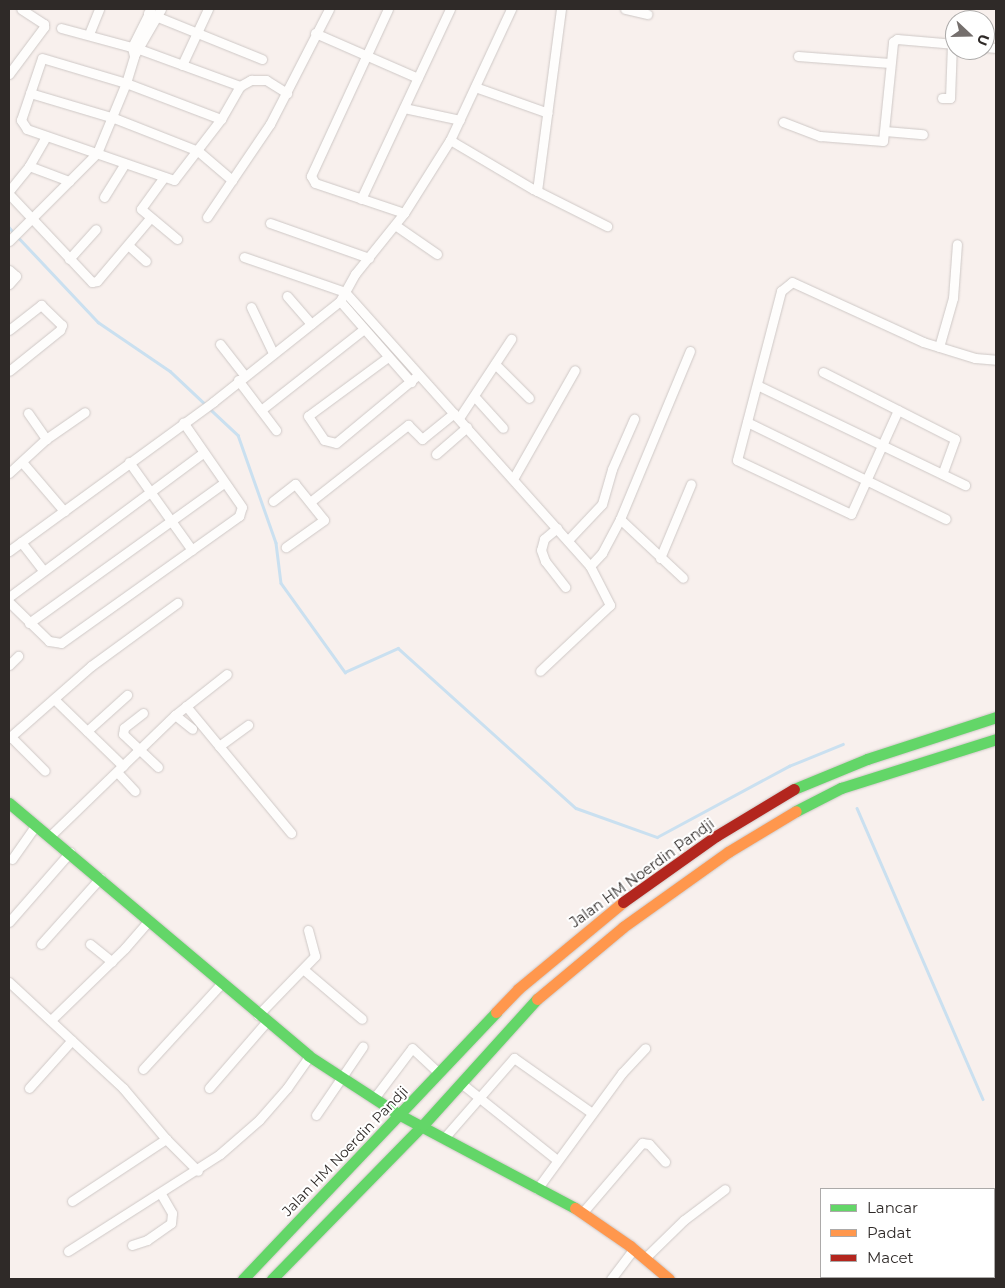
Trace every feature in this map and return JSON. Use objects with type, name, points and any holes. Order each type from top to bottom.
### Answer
[{"type":"main road","name":"Jalan HM Noerdin Pandji","points":[[243,1279],[518,989],[610,912],[716,836],[799,786],[830,772],[996,717]]},
{"type":"main road","points":[[272,1279],[423,1125],[534,1002],[623,927],[728,852],[809,803],[841,788],[996,739]]},
{"type":"main road","points":[[9,804],[70,852],[220,984],[308,1056],[400,1114],[445,1136],[537,1189],[583,1212],[634,1249],[669,1279]]},
{"type":"street","points":[[9,74],[12,63],[44,27],[44,24],[20,9]]},
{"type":"street","points":[[89,34],[99,9]]},
{"type":"street","points":[[182,64],[208,9]]},
{"type":"street","points":[[207,217],[287,93],[328,9]]},
{"type":"street","points":[[388,9],[311,176],[315,183],[404,212]]},
{"type":"street","points":[[361,199],[450,9]]},
{"type":"street","points":[[9,551],[183,422],[213,402],[241,377],[340,301],[369,258],[404,212],[450,140],[511,9]]},
{"type":"street","points":[[537,191],[561,9]]},
{"type":"street","points":[[625,9],[648,14]]},
{"type":"street","points":[[9,240],[97,153],[114,118],[135,51],[154,12],[197,33],[262,59]]},
{"type":"street","points":[[61,28],[89,34],[135,51],[182,64],[240,86]]},
{"type":"street","points":[[315,33],[418,78]]},
{"type":"street","points":[[783,122],[820,136],[854,141],[881,141],[885,131],[891,47],[897,39],[945,42]]},
{"type":"street","points":[[798,56],[890,63]]},
{"type":"street","points":[[222,119],[126,83],[42,58],[21,124],[46,136],[125,164],[164,177],[179,178],[222,119],[240,86],[251,80],[266,80],[287,93]]},
{"type":"street","points":[[942,98],[950,97],[953,60]]},
{"type":"street","points":[[475,87],[548,113]]},
{"type":"street","points":[[30,93],[114,118],[198,151],[232,180]]},
{"type":"street","points":[[404,108],[460,120]]},
{"type":"street","points":[[885,131],[923,134]]},
{"type":"street","points":[[46,136],[29,166],[9,192],[28,221],[69,259],[90,282],[96,282],[150,218]]},
{"type":"street","points":[[450,140],[537,191],[607,226]]},
{"type":"street","points":[[104,197],[125,164]]},
{"type":"street","points":[[29,166],[69,181]]},
{"type":"street","points":[[164,177],[142,205],[142,210],[177,239]]},
{"type":"street","points":[[270,223],[369,258]]},
{"type":"street","points":[[395,225],[437,254]]},
{"type":"street","points":[[69,259],[96,229]]},
{"type":"street","points":[[939,348],[953,298],[957,244]]},
{"type":"street","points":[[128,245],[146,261]]},
{"type":"street","points":[[244,258],[345,292],[556,528],[569,539],[590,566],[610,605],[540,672]]},
{"type":"street","points":[[9,270],[16,276],[9,284]]},
{"type":"street","points":[[898,410],[851,514],[738,461],[781,291],[792,282],[939,348],[996,360]]},
{"type":"street","points":[[287,296],[311,324]]},
{"type":"street","points":[[340,301],[410,382]]},
{"type":"street","points":[[9,330],[41,305],[62,325],[60,330],[9,371]]},
{"type":"street","points":[[251,307],[273,353]]},
{"type":"street","points":[[261,410],[364,329]]},
{"type":"street","points":[[310,502],[408,425],[422,438],[456,416],[474,396],[511,339]]},
{"type":"street","points":[[220,344],[261,410],[276,430]]},
{"type":"street","points":[[590,566],[602,553],[620,519],[642,460],[690,351]]},
{"type":"street","points":[[388,357],[308,416],[321,436],[331,444],[336,443],[418,375]]},
{"type":"street","points":[[495,364],[529,398]]},
{"type":"street","points":[[513,479],[575,370]]},
{"type":"street","points":[[823,372],[955,439],[942,474]]},
{"type":"street","points":[[757,385],[965,485]]},
{"type":"street","points":[[474,396],[504,428]]},
{"type":"street","points":[[9,472],[46,439],[85,412]]},
{"type":"street","points":[[28,413],[46,439]]},
{"type":"street","points":[[569,539],[602,504],[612,468],[634,419]]},
{"type":"street","points":[[9,602],[49,641],[61,642],[241,514],[242,507],[183,422]]},
{"type":"street","points":[[747,422],[946,519]]},
{"type":"street","points":[[436,454],[467,427]]},
{"type":"street","points":[[9,597],[43,570],[204,453]]},
{"type":"street","points":[[22,462],[64,510]]},
{"type":"street","points":[[129,462],[192,550]]},
{"type":"street","points":[[29,623],[224,483]]},
{"type":"street","points":[[273,500],[295,484],[324,520],[286,547]]},
{"type":"street","points":[[660,558],[692,484]]},
{"type":"street","points":[[620,519],[683,578]]},
{"type":"street","points":[[556,528],[544,539],[541,550],[545,561],[565,587]]},
{"type":"street","points":[[21,542],[43,570]]},
{"type":"street","points":[[46,771],[9,737],[91,666],[177,603]]},
{"type":"street","points":[[9,664],[18,656]]},
{"type":"street","points":[[50,836],[175,715],[227,674]]},
{"type":"street","points":[[87,731],[127,695]]},
{"type":"street","points":[[54,699],[87,731],[120,769],[135,791]]},
{"type":"street","points":[[186,706],[291,833]]},
{"type":"street","points":[[143,713],[123,731],[138,750],[158,767]]},
{"type":"street","points":[[175,715],[192,729]]},
{"type":"street","points":[[219,746],[248,725]]},
{"type":"street","points":[[12,859],[36,825]]},
{"type":"street","points":[[9,922],[70,852]]},
{"type":"street","points":[[41,944],[100,878]]},
{"type":"street","points":[[51,1020],[112,962],[149,920]]},
{"type":"street","points":[[209,1088],[262,1018],[316,956],[308,930]]},
{"type":"street","points":[[90,944],[112,962]]},
{"type":"street","points":[[303,969],[362,1019]]},
{"type":"street","points":[[9,982],[134,1100],[166,1139],[198,1171]]},
{"type":"street","points":[[143,1069],[220,984]]},
{"type":"street","points":[[29,1088],[72,1040]]},
{"type":"street","points":[[316,1115],[363,1046]]},
{"type":"street","points":[[375,1097],[412,1048],[439,1073]]},
{"type":"street","points":[[537,1189],[592,1113],[645,1048]]},
{"type":"street","points":[[68,1251],[198,1171],[259,1120],[287,1088],[308,1056]]},
{"type":"street","points":[[445,1136],[479,1100],[512,1058],[517,1058],[592,1113]]},
{"type":"street","points":[[461,1083],[479,1100],[558,1160]]},
{"type":"street","points":[[72,1201],[166,1139]]},
{"type":"street","points":[[583,1212],[642,1143],[649,1144],[666,1162]]},
{"type":"street","points":[[644,1258],[684,1220],[725,1189]]},
{"type":"street","points":[[132,1244],[146,1240],[172,1223],[172,1213],[161,1194]]},
{"type":"street","points":[[611,1279],[634,1249]]},
{"type":"waterway","points":[[9,227],[14,233]]},
{"type":"waterway","points":[[18,237],[98,322],[170,371],[205,404]]},
{"type":"waterway","points":[[209,408],[238,435],[276,543],[281,583],[345,672],[398,648],[576,808],[657,837],[789,766],[843,744]]},
{"type":"waterway","points":[[857,808],[983,1099]]},
{"type":"traffic: fast","points":[[794,789],[867,759],[996,717]]},
{"type":"traffic: fast","points":[[796,811],[841,788],[996,739]]},
{"type":"traffic: fast","points":[[9,803],[309,1056],[400,1115],[575,1208]]},
{"type":"traffic: fast","points":[[272,1279],[423,1125],[537,999]]},
{"type":"traffic: fast","points":[[243,1279],[496,1012]]},
{"type":"traffic: slow","points":[[537,999],[623,927],[728,852],[796,811]]},
{"type":"traffic: slow","points":[[496,1012],[518,989],[623,902]]},
{"type":"traffic: slow","points":[[575,1208],[630,1246],[669,1279]]},
{"type":"traffic: jam","points":[[623,902],[716,836],[794,789]]}]
